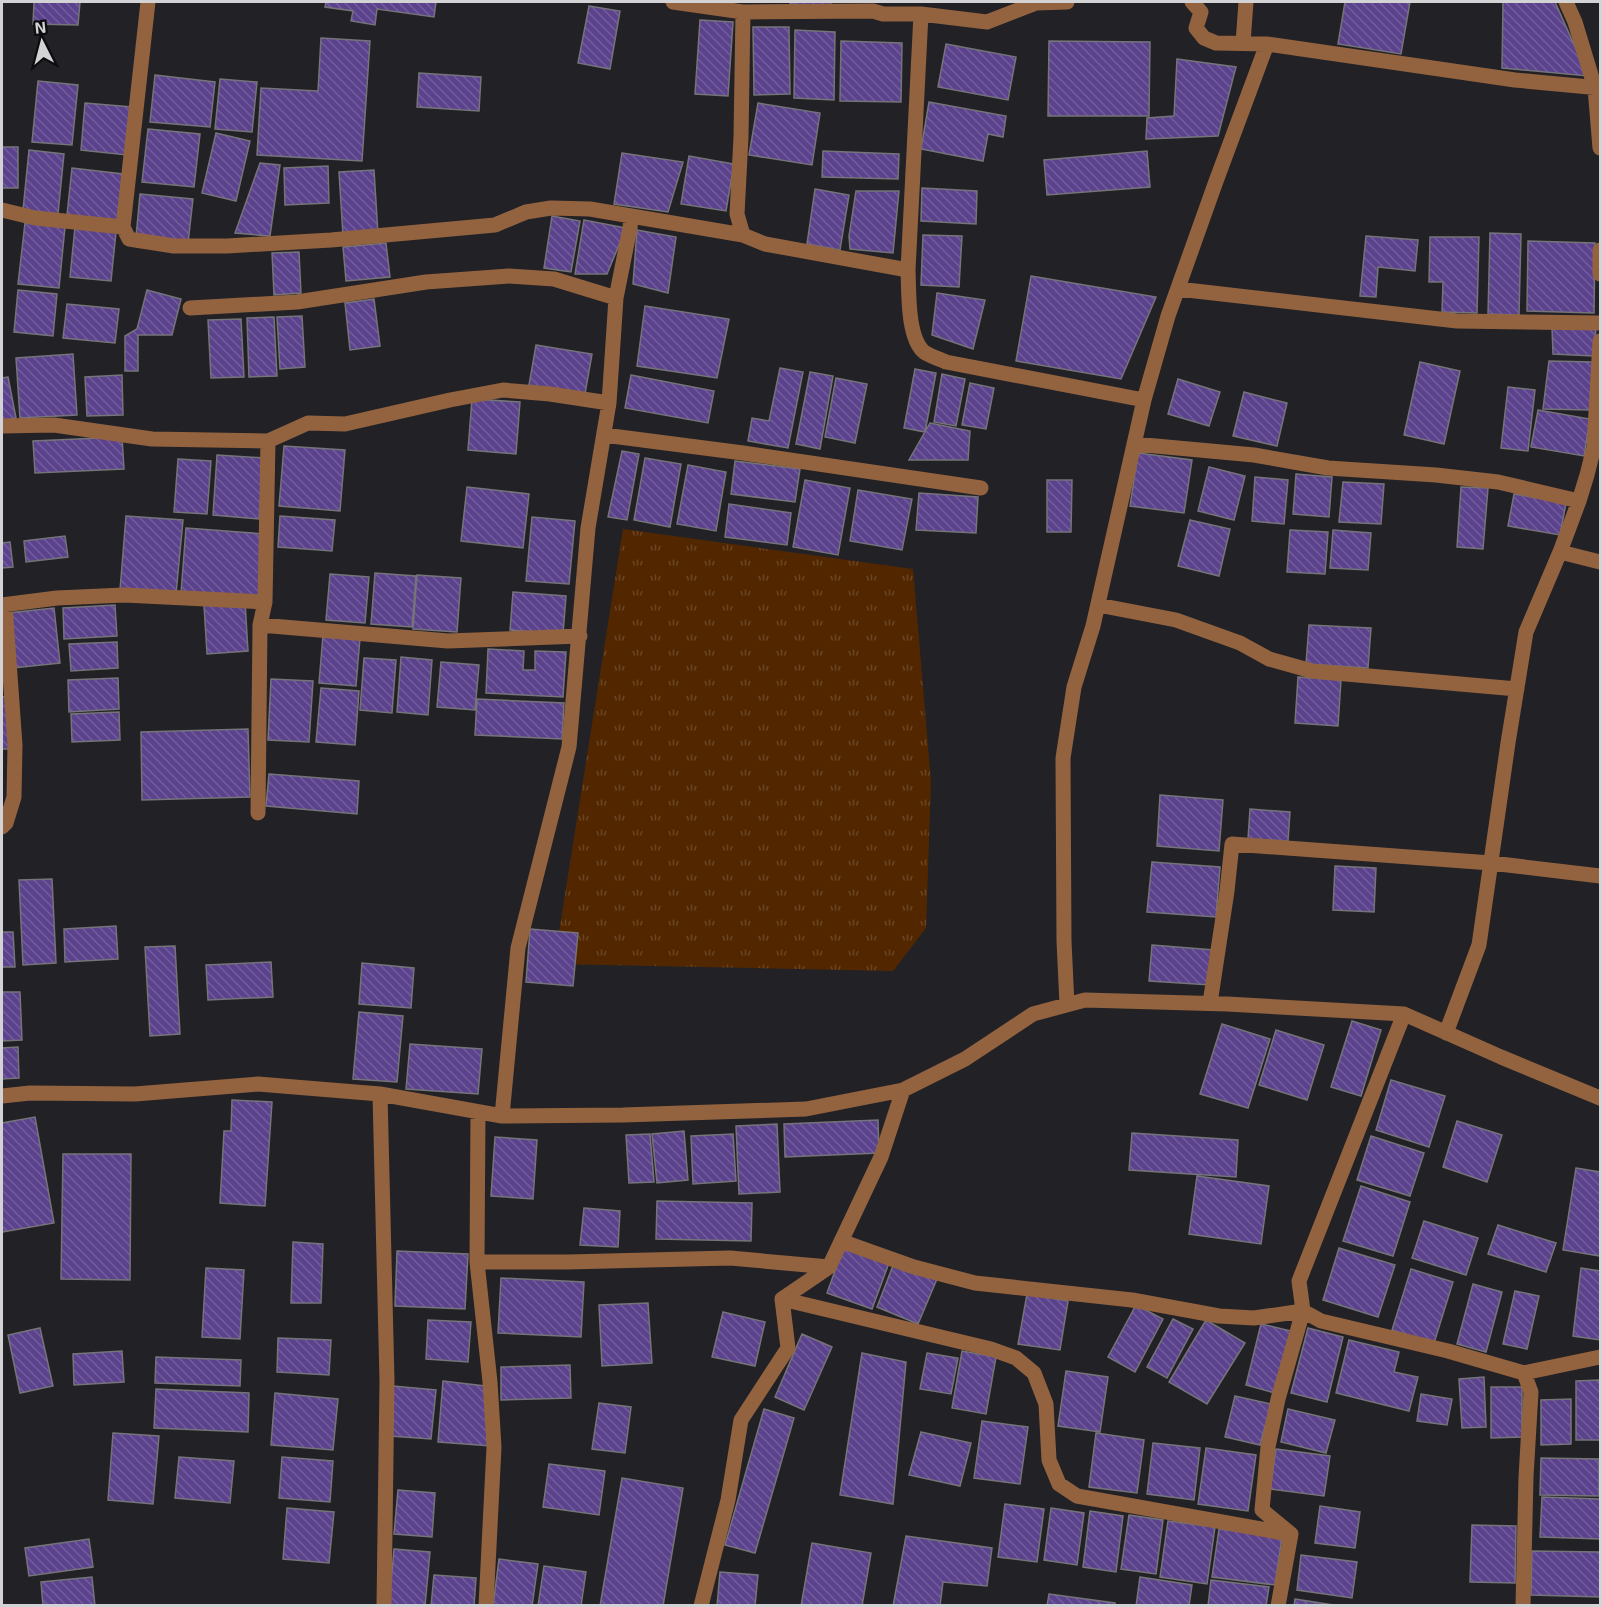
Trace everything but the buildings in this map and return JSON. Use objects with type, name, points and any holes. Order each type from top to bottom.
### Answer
[{"type":"street","points":[[148,2],[123,227],[129,238],[174,246],[227,246],[331,240],[495,225],[526,212],[551,208],[590,209],[743,236],[765,244],[908,270]]},
{"type":"street","points":[[674,2],[743,12],[873,6],[883,14],[921,14],[987,22],[1036,3],[1067,2]]},
{"type":"street","points":[[1192,2],[1201,12],[1196,28],[1204,38],[1216,43],[1267,44],[1515,80],[1598,88]]},
{"type":"street","points":[[1243,43],[1246,2]]},
{"type":"street","points":[[1566,2],[1598,88],[1600,148]]},
{"type":"street","points":[[743,12],[737,214],[743,236]]},
{"type":"street","points":[[921,14],[908,270],[913,335],[924,352],[946,362],[1144,400]]},
{"type":"street","points":[[1067,1005],[1064,941],[1063,758],[1074,687],[1098,605],[1144,400],[1168,316],[1267,44]]},
{"type":"street","points":[[2,210],[35,218],[123,227]]},
{"type":"street","points":[[502,1116],[518,948],[569,747],[588,528],[609,403],[616,298],[631,217]]},
{"type":"street","points":[[1600,250],[1600,274]]},
{"type":"street","points":[[190,308],[297,302],[426,282],[509,276],[554,279],[616,298]]},
{"type":"street","points":[[1178,289],[1457,321],[1600,323]]},
{"type":"street","points":[[1446,1033],[1479,945],[1526,632],[1579,501],[1594,477],[1600,341]]},
{"type":"street","points":[[2,426],[54,425],[152,439],[268,441],[308,423],[345,424],[503,390],[609,403]]},
{"type":"street","points":[[604,435],[754,454],[981,488]]},
{"type":"street","points":[[258,813],[260,625],[265,602],[268,441]]},
{"type":"street","points":[[1134,444],[1254,455],[1328,468],[1436,475],[1498,482],[1579,501]]},
{"type":"street","points":[[1560,552],[1600,562]]},
{"type":"street","points":[[2,827],[6,823],[14,797],[15,745],[3,605],[57,598],[124,595],[265,602]]},
{"type":"street","points":[[1098,605],[1176,620],[1240,643],[1269,659],[1312,671],[1517,689]]},
{"type":"street","points":[[260,625],[448,641],[580,636]]},
{"type":"street","points":[[1210,1003],[1232,844],[1491,863],[1600,876]]},
{"type":"street","points":[[2,1096],[30,1093],[135,1094],[258,1084],[380,1094],[502,1116],[806,1109],[903,1090],[965,1059],[1033,1014],[1085,1000],[1210,1003],[1404,1014],[1600,1098]]},
{"type":"street","points":[[1291,1534],[1262,1510],[1268,1447],[1278,1399],[1302,1311],[1299,1281],[1404,1014]]},
{"type":"street","points":[[782,1299],[829,1267],[881,1157],[903,1090]]},
{"type":"street","points":[[380,1094],[387,1381],[384,1605]]},
{"type":"street","points":[[478,1112],[477,1262],[490,1382],[494,1447],[486,1605]]},
{"type":"street","points":[[841,1241],[914,1268],[975,1283],[1132,1300],[1219,1316],[1254,1318],[1302,1311],[1322,1321],[1448,1351],[1524,1373],[1600,1357]]},
{"type":"street","points":[[477,1262],[730,1258],[829,1267]]},
{"type":"street","points":[[782,1299],[991,1349],[1016,1358],[1034,1373],[1046,1404],[1049,1460],[1059,1484],[1077,1496],[1291,1534]]},
{"type":"street","points":[[701,1605],[728,1500],[741,1420],[788,1348],[782,1299]]},
{"type":"street","points":[[1523,1605],[1526,1477],[1531,1392],[1524,1373]]},
{"type":"street","points":[[1278,1605],[1291,1534]]},
{"type":"green space","points":[[623,529],[913,569],[931,782],[926,928],[893,971],[554,964]]}]
